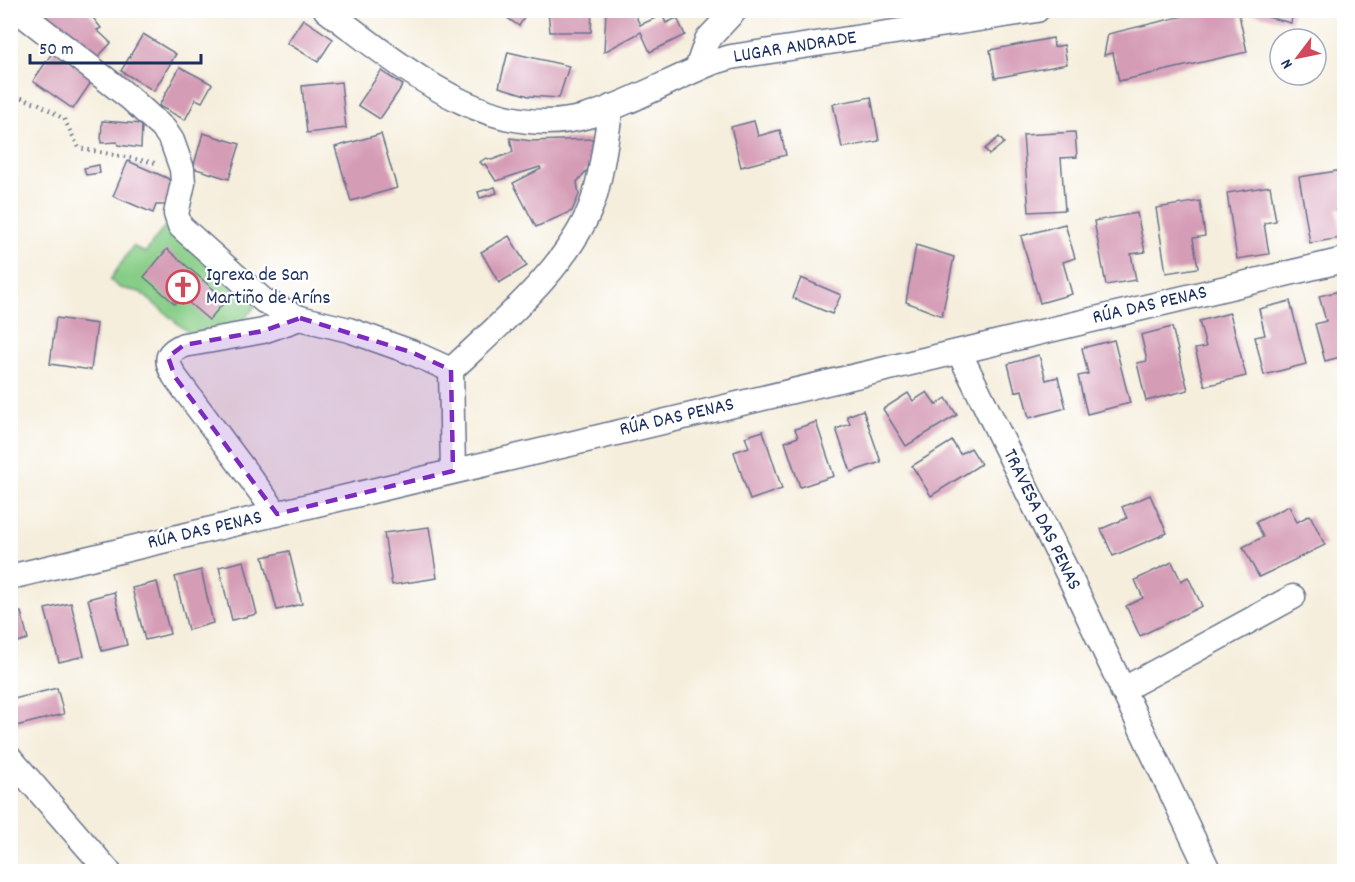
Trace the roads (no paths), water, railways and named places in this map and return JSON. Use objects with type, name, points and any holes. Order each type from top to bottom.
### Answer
[{"type":"street","points":[[17,10],[153,117],[165,129],[182,169],[183,183],[176,214],[180,226],[264,301],[300,318],[349,330],[411,352],[451,370]]},
{"type":"street","name":"LUGAR ANDRADE","points":[[326,10],[436,88],[461,101],[510,117],[551,122],[588,116],[697,69],[731,57],[1037,10]]},
{"type":"street","name":"LUGAR ANDRADE","points":[[697,69],[707,40],[735,10]]},
{"type":"street","points":[[453,471],[451,370],[530,294],[558,261],[581,227],[594,198],[611,107]]},
{"type":"street","name":"RÚA DAS PENAS","points":[[10,578],[1344,260]]},
{"type":"street","points":[[277,514],[175,377],[169,367],[168,357],[173,350],[184,345],[263,331],[300,318]]},
{"type":"street","name":"TRAVESA DAS PENAS","points":[[959,352],[1072,582],[1209,872]]},
{"type":"street","points":[[1122,690],[1293,597]]},
{"type":"street","points":[[10,758],[109,872]]},
{"type":"place","name":"Igrexa de San Martiño de Aríns","points":[[183,287]]}]
